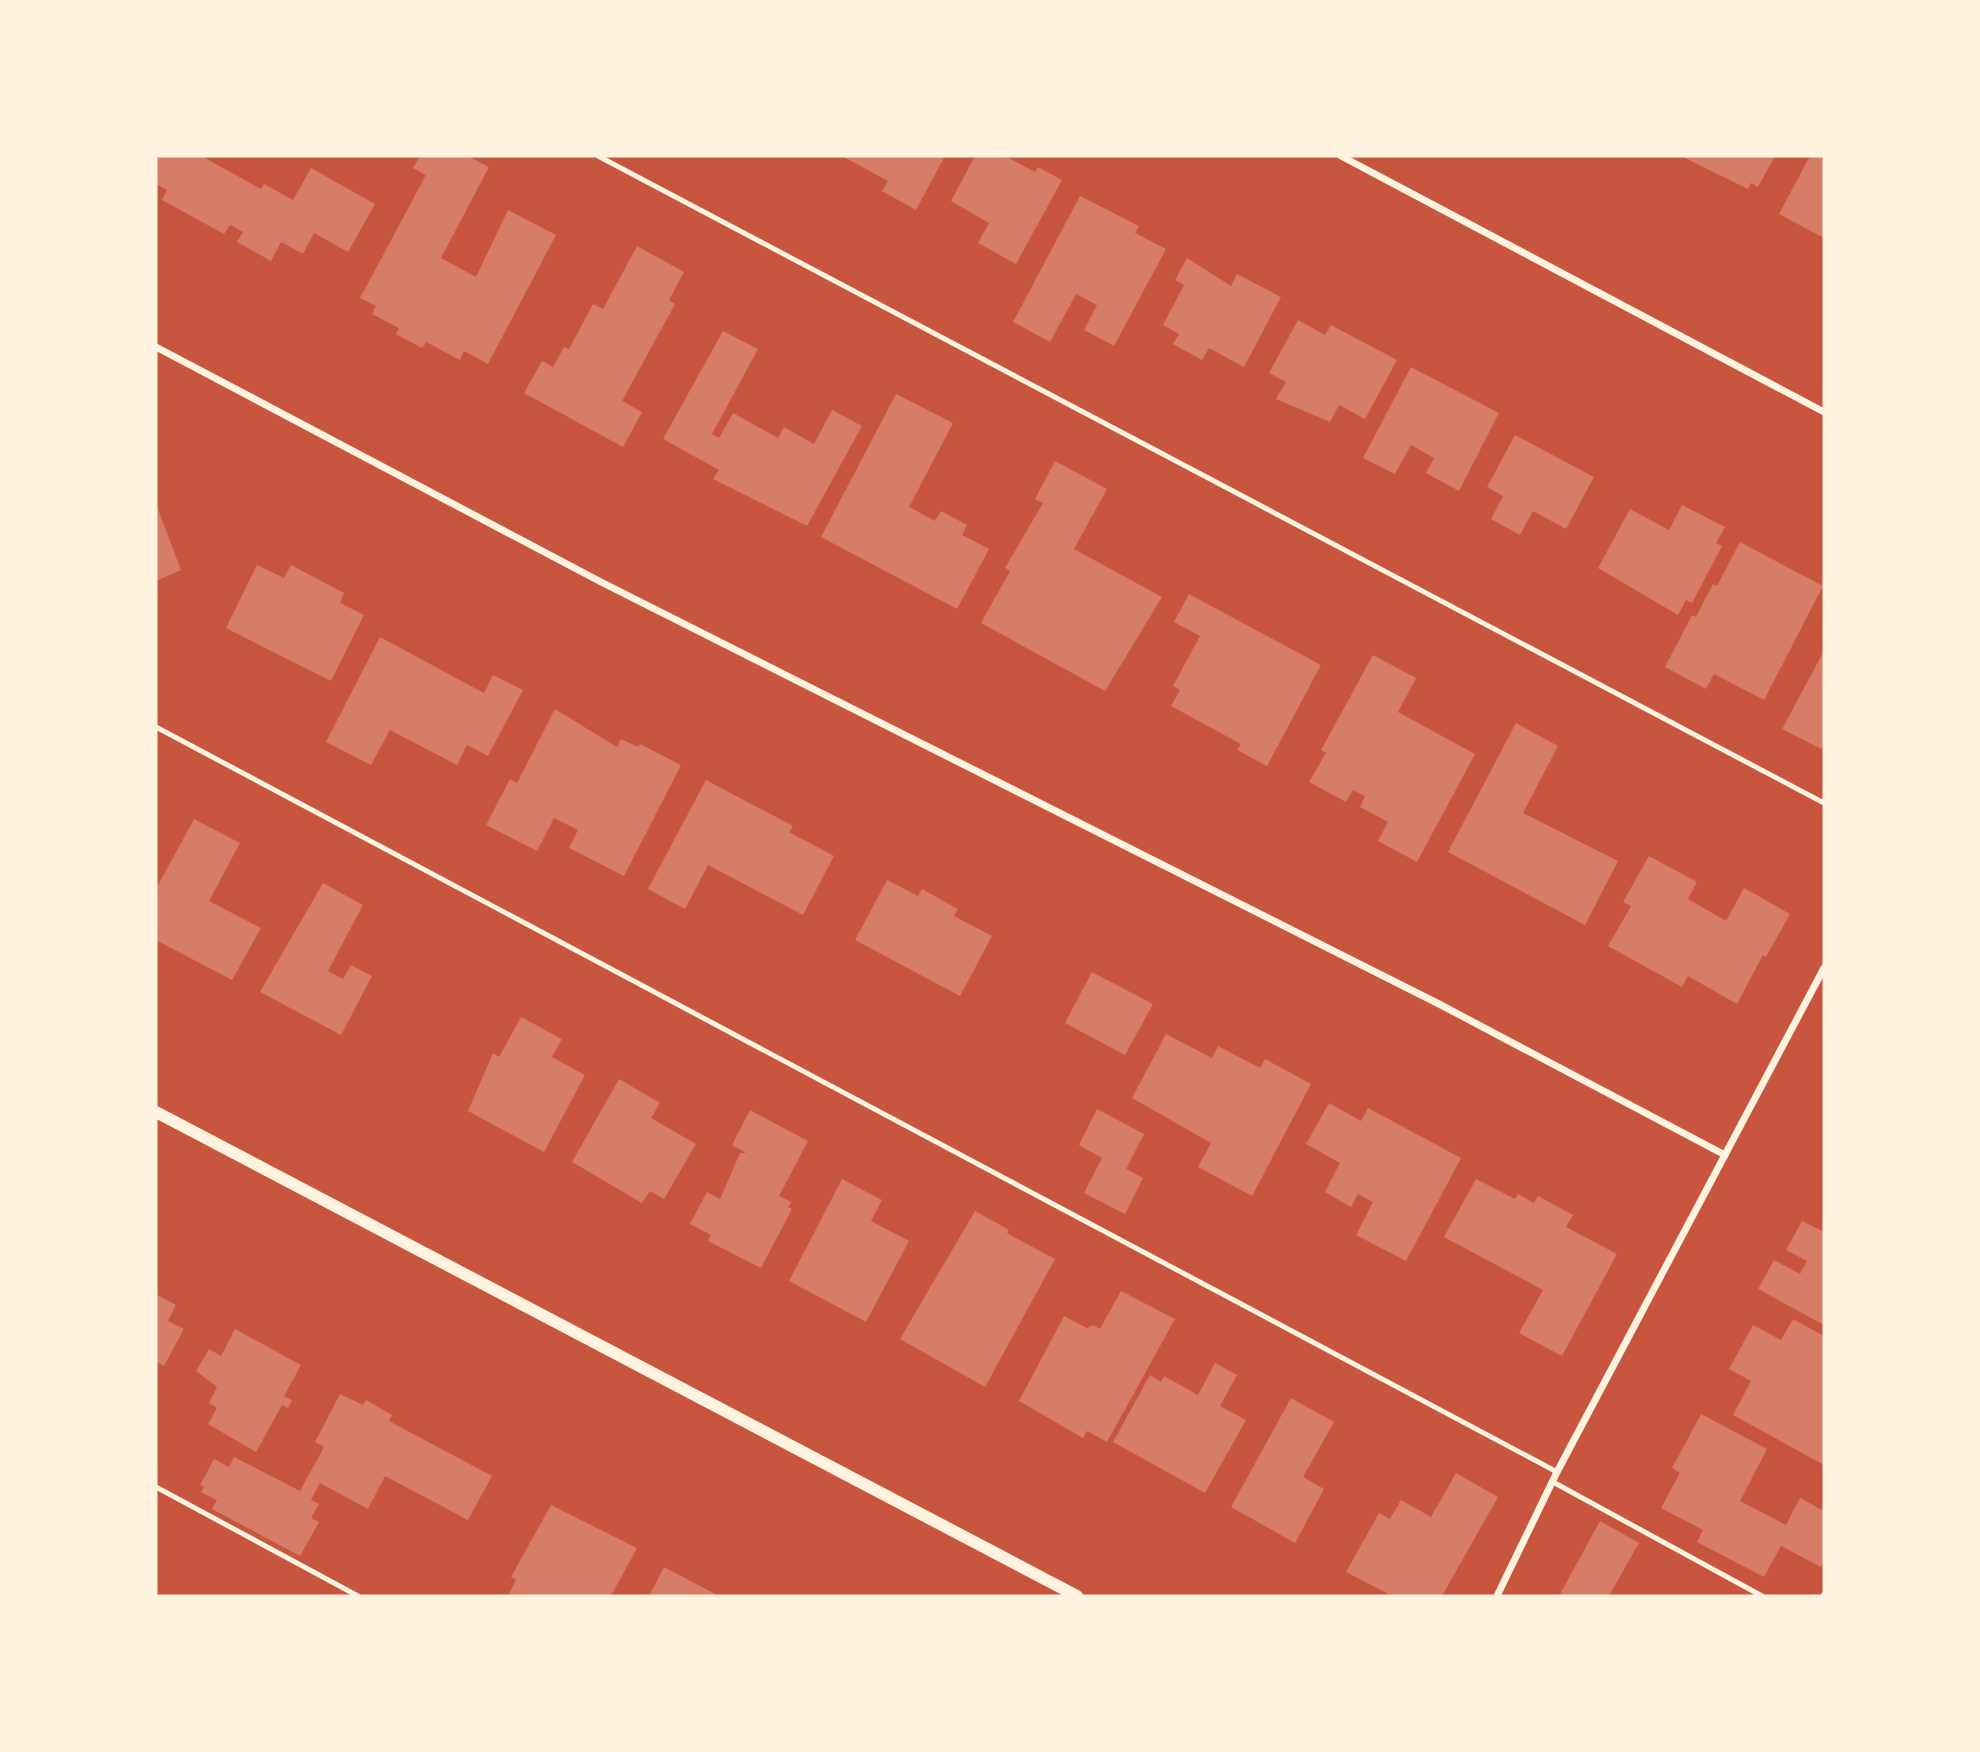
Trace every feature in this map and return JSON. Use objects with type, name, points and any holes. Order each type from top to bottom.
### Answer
[{"type":"street","points":[[1341,156],[1824,412]]},
{"type":"street","points":[[156,347],[601,582],[1439,1004],[1725,1155]]},
{"type":"street","points":[[1497,1596],[1558,1472],[1824,968]]},
{"type":"street","points":[[156,1112],[1077,1596]]},
{"type":"lane","points":[[598,156],[1824,803]]},
{"type":"lane","points":[[156,727],[1558,1472]]},
{"type":"lane","points":[[1553,1482],[1762,1596]]},
{"type":"lane","points":[[156,1487],[358,1596]]},
{"type":"building","points":[[156,156],[206,156],[205,158],[261,189],[264,184],[293,200],[311,168],[375,204],[348,252],[314,233],[303,254],[281,242],[271,261],[237,242],[243,232],[230,225],[224,234],[162,200],[167,190],[156,184]]},
{"type":"building","points":[[420,156],[468,156],[489,167],[441,258],[476,277],[508,210],[556,235],[488,364],[464,351],[460,360],[426,342],[422,348],[396,334],[399,328],[372,314],[376,306],[360,298],[426,175],[413,168]]},
{"type":"building","points":[[842,156],[945,156],[916,210],[882,191],[888,181]]},
{"type":"building","points":[[975,156],[1005,156],[1035,172],[1038,167],[1062,180],[1016,264],[978,243],[989,223],[951,201]]},
{"type":"building","points":[[1681,156],[1775,156],[1758,187],[1751,183],[1748,189]]},
{"type":"building","points":[[1810,156],[1824,156],[1824,238],[1779,214]]},
{"type":"building","points":[[1080,196],[1139,226],[1135,233],[1166,249],[1114,346],[1084,330],[1097,305],[1076,294],[1050,342],[1013,322]]},
{"type":"building","points":[[637,246],[684,272],[669,300],[675,304],[622,401],[642,412],[623,447],[524,393],[542,361],[553,367],[564,347],[569,349],[593,304],[603,309]]},
{"type":"building","points":[[1187,258],[1231,286],[1237,274],[1281,297],[1244,367],[1209,348],[1202,360],[1173,344],[1179,334],[1163,325],[1184,285],[1175,280]]},
{"type":"building","points":[[1298,320],[1325,335],[1331,325],[1397,360],[1365,419],[1339,405],[1330,422],[1276,399],[1286,382],[1269,373]]},
{"type":"building","points":[[723,331],[758,349],[712,434],[719,438],[733,413],[778,438],[784,427],[814,444],[832,410],[862,426],[807,526],[713,479],[719,470],[663,439]]},
{"type":"building","points":[[1411,367],[1499,413],[1459,491],[1426,473],[1434,458],[1411,445],[1395,474],[1363,458]]},
{"type":"building","points":[[896,394],[953,423],[909,507],[935,521],[941,511],[967,525],[962,535],[989,549],[957,609],[821,537]]},
{"type":"building","points":[[1515,435],[1594,477],[1566,529],[1533,511],[1520,535],[1491,519],[1503,496],[1487,487]]},
{"type":"building","points":[[1055,461],[1107,489],[1074,549],[1162,597],[1105,691],[981,623],[1010,571],[1005,568],[1043,503],[1035,499]]},
{"type":"building","points":[[156,504],[181,570],[156,581]]},
{"type":"building","points":[[1682,505],[1725,527],[1716,543],[1722,546],[1692,603],[1686,600],[1678,615],[1598,568],[1630,509],[1669,530]]},
{"type":"building","points":[[1740,542],[1823,586],[1764,700],[1714,674],[1706,689],[1665,667],[1692,615],[1696,617],[1713,584],[1717,586]]},
{"type":"building","points":[[257,565],[284,578],[291,565],[344,593],[340,603],[364,615],[331,681],[226,628]]},
{"type":"building","points":[[1189,594],[1321,665],[1267,766],[1237,750],[1241,744],[1171,706],[1180,690],[1173,686],[1200,636],[1174,622]]},
{"type":"building","points":[[380,637],[484,693],[493,675],[523,690],[488,756],[467,745],[457,765],[390,730],[371,765],[326,742]]},
{"type":"building","points":[[1824,651],[1824,743],[1821,749],[1782,729]]},
{"type":"building","points":[[1373,655],[1416,678],[1398,712],[1475,754],[1417,862],[1378,841],[1388,822],[1360,807],[1365,796],[1353,790],[1346,802],[1309,782],[1326,753],[1321,750]]},
{"type":"building","points":[[555,709],[617,747],[621,739],[638,747],[640,744],[681,765],[624,876],[569,848],[578,830],[554,818],[537,851],[486,825],[510,779],[517,783]]},
{"type":"building","points":[[1516,723],[1558,746],[1523,813],[1618,861],[1585,925],[1448,852]]},
{"type":"building","points":[[706,780],[793,826],[789,832],[834,856],[803,915],[708,865],[685,909],[648,889]]},
{"type":"building","points":[[194,819],[240,843],[209,901],[261,928],[232,980],[156,940],[156,889]]},
{"type":"building","points":[[1649,856],[1697,882],[1688,899],[1726,921],[1744,888],[1790,914],[1766,957],[1763,955],[1737,1004],[1688,976],[1682,987],[1608,946],[1631,906],[1623,902]]},
{"type":"building","points":[[887,880],[918,896],[922,889],[958,909],[954,916],[992,936],[960,996],[855,940]]},
{"type":"building","points":[[323,883],[363,905],[328,971],[343,979],[351,965],[372,976],[341,1035],[260,992]]},
{"type":"building","points":[[1092,972],[1153,1004],[1125,1055],[1065,1023]]},
{"type":"building","points":[[521,1017],[562,1039],[552,1057],[585,1075],[544,1152],[468,1111],[493,1053],[499,1057]]},
{"type":"building","points":[[1166,1034],[1212,1058],[1218,1046],[1260,1068],[1265,1059],[1311,1084],[1252,1196],[1198,1167],[1211,1143],[1132,1098]]},
{"type":"building","points":[[619,1079],[660,1103],[651,1118],[696,1144],[664,1199],[650,1191],[642,1203],[572,1162]]},
{"type":"building","points":[[1329,1103],[1361,1121],[1368,1108],[1461,1158],[1406,1261],[1356,1235],[1373,1202],[1358,1194],[1351,1207],[1325,1192],[1340,1163],[1306,1144]]},
{"type":"building","points":[[1097,1109],[1144,1134],[1126,1169],[1143,1178],[1125,1214],[1084,1193],[1102,1158],[1079,1145]]},
{"type":"building","points":[[750,1110],[808,1141],[779,1196],[791,1202],[788,1207],[792,1209],[761,1268],[708,1241],[711,1235],[690,1224],[707,1192],[720,1199],[740,1153],[746,1153],[732,1145]]},
{"type":"building","points":[[842,1179],[882,1200],[871,1221],[909,1241],[866,1322],[789,1281]]},
{"type":"building","points":[[1476,1179],[1515,1199],[1518,1194],[1534,1203],[1538,1196],[1573,1215],[1566,1227],[1617,1254],[1562,1356],[1519,1333],[1543,1290],[1444,1237]]},
{"type":"building","points":[[975,1211],[1009,1230],[1007,1233],[1055,1259],[985,1387],[900,1339]]},
{"type":"building","points":[[1802,1221],[1824,1232],[1824,1325],[1758,1289],[1774,1260],[1800,1274],[1807,1261],[1786,1250]]},
{"type":"building","points":[[1121,1291],[1175,1319],[1107,1442],[1087,1431],[1083,1438],[1019,1401],[1064,1316],[1087,1328],[1093,1325],[1100,1329]]},
{"type":"building","points":[[156,1294],[176,1305],[168,1321],[184,1329],[164,1366],[156,1361]]},
{"type":"building","points":[[1793,1319],[1824,1336],[1824,1465],[1733,1415],[1751,1381],[1729,1369],[1753,1325],[1781,1340]]},
{"type":"building","points":[[235,1329],[301,1365],[284,1396],[292,1400],[288,1408],[282,1405],[256,1452],[208,1424],[217,1408],[209,1403],[217,1387],[196,1371],[209,1349],[221,1356]]},
{"type":"building","points":[[1215,1363],[1237,1375],[1220,1406],[1246,1420],[1205,1493],[1113,1442],[1150,1375],[1161,1382],[1164,1376],[1198,1395]]},
{"type":"building","points":[[340,1394],[363,1405],[366,1400],[392,1415],[389,1421],[492,1476],[468,1520],[385,1476],[368,1509],[320,1483],[311,1500],[319,1504],[311,1518],[319,1522],[300,1556],[212,1509],[217,1500],[201,1492],[204,1487],[200,1485],[214,1459],[229,1467],[234,1457],[300,1491],[324,1447],[315,1442]]},
{"type":"building","points":[[1291,1398],[1334,1422],[1303,1477],[1324,1489],[1295,1543],[1231,1507]]},
{"type":"building","points":[[1701,1414],[1767,1449],[1740,1501],[1786,1525],[1800,1498],[1824,1511],[1824,1560],[1821,1567],[1781,1546],[1764,1577],[1697,1542],[1703,1530],[1661,1508],[1680,1473],[1672,1468]]},
{"type":"building","points":[[1456,1473],[1498,1497],[1442,1596],[1392,1596],[1346,1572],[1379,1513],[1390,1519],[1401,1500],[1431,1517]]},
{"type":"building","points":[[551,1505],[637,1548],[611,1596],[508,1596],[516,1580],[511,1577]]},
{"type":"building","points":[[1600,1521],[1639,1543],[1609,1596],[1559,1596]]},
{"type":"building","points":[[664,1567],[719,1596],[649,1596]]}]
